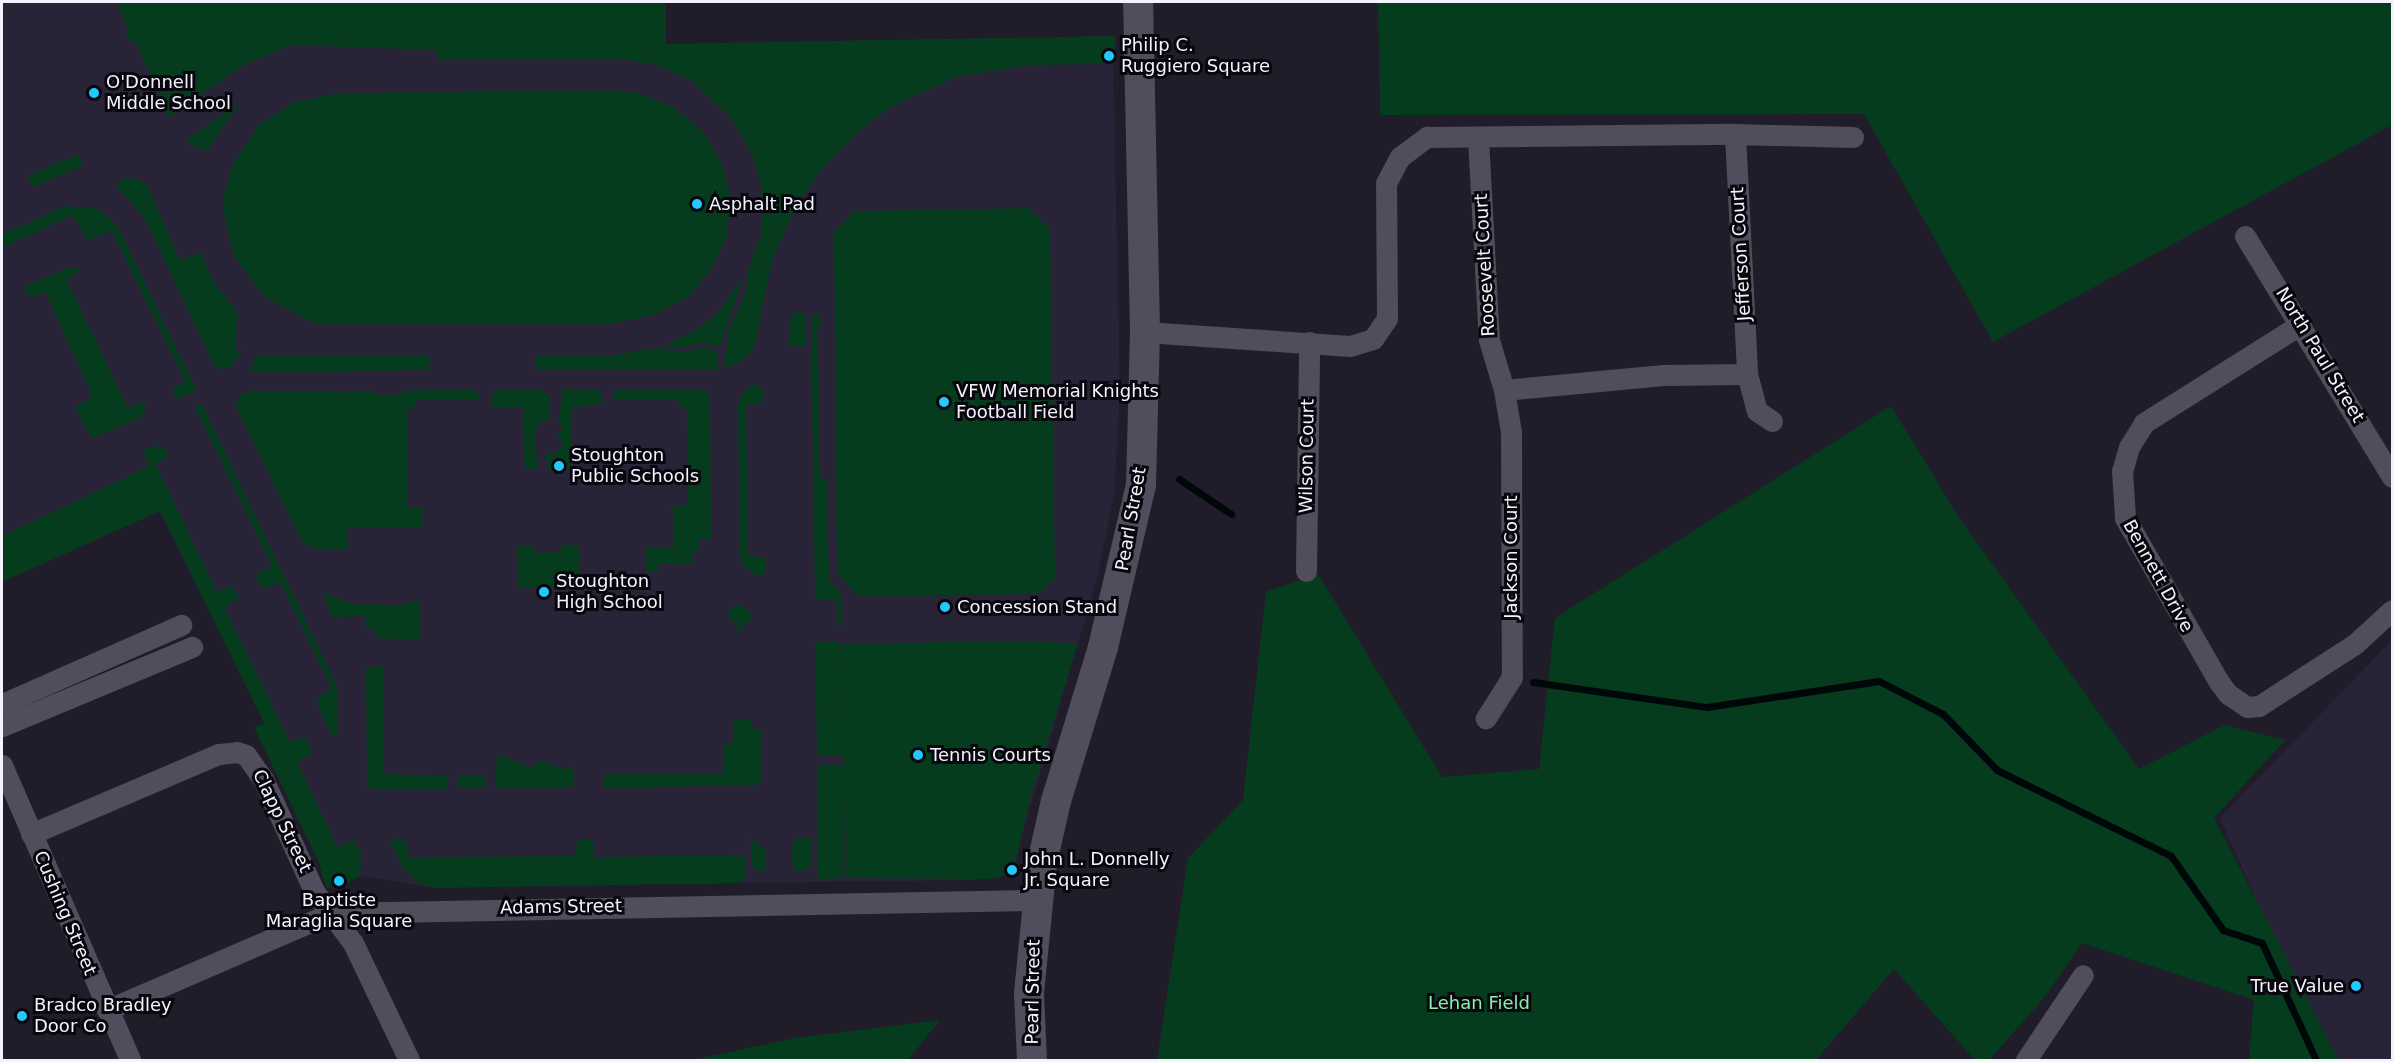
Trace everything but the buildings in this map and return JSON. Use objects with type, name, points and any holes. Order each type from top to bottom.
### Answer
[{"type":"main road","name":"Pearl Street","points":[[1032,1060],[1029,993],[1036,900],[1056,801],[1103,647],[1141,485],[1145,332],[1138,2]]},
{"type":"street","points":[[1145,332],[1350,346],[1373,339],[1387,318],[1386,183],[1400,158],[1426,137],[1736,134],[1853,137]]},
{"type":"street","name":"Jefferson Court","points":[[1736,134],[1747,374],[1757,411],[1772,421]]},
{"type":"street","name":"Roosevelt Court","points":[[1478,138],[1489,340],[1504,390]]},
{"type":"street","name":"North Paul Street","points":[[2245,236],[2301,324],[2392,477]]},
{"type":"street","name":"Bennett Drive","points":[[2301,324],[2154,414],[2129,447],[2120,482],[2125,518],[2219,682],[2238,702],[2247,707],[2259,706],[2355,644],[2392,610]]},
{"type":"street","name":"Wilson Court","points":[[1306,571],[1309,342]]},
{"type":"street","points":[[1504,390],[1663,375],[1747,374]]},
{"type":"street","name":"Jackson Court","points":[[1486,718],[1512,677],[1511,432],[1504,390]]},
{"type":"street","points":[[2,704],[181,625]]},
{"type":"street","points":[[2,726],[192,647]]},
{"type":"street","name":"Clapp Street","points":[[31,834],[219,754],[237,752],[259,770],[314,891],[352,943],[410,1060]]},
{"type":"street","name":"Cushing Street","points":[[2,765],[130,1060]]},
{"type":"street","name":"Adams Street","points":[[107,1010],[331,913],[1036,900]]},
{"type":"street","points":[[2026,1060],[2083,975]]},
{"type":"shaded area","name":"Stoughton Public Schools","points":[[2,2],[666,2],[666,44],[1116,36],[1113,57],[1120,392],[1114,496],[1097,578],[1011,873],[975,880],[430,887],[360,876],[346,883],[160,511],[2,582]]},
{"type":"shaded area","points":[[2392,640],[2392,1060],[2339,1060],[2259,906],[2220,818]]},
{"type":"green space","points":[[116,2],[666,2],[666,44],[1116,36],[1115,52],[1102,64],[1030,65],[956,77],[891,107],[858,132],[821,170],[796,206],[772,260],[755,346],[745,359],[724,369],[729,329],[748,287],[748,271],[761,236],[762,189],[753,156],[731,118],[691,80],[652,64],[628,60],[437,60],[436,50],[292,45],[244,65],[168,118],[135,40],[130,42],[125,32],[128,30]]},
{"type":"green space","points":[[1378,2],[2392,2],[2392,125],[1993,342],[1864,114],[1380,115]]},
{"type":"green space","points":[[633,91],[674,107],[704,133],[722,164],[731,199],[726,239],[709,273],[688,297],[654,315],[615,323],[314,324],[264,296],[234,256],[224,214],[224,196],[233,164],[259,125],[294,102],[339,93]]},
{"type":"green space","points":[[240,102],[207,151],[187,144],[187,139]]},
{"type":"green space","points":[[78,154],[83,166],[32,187],[27,175]]},
{"type":"green space","points":[[135,178],[148,186],[180,260],[200,252],[215,284],[237,312],[236,351],[242,351],[229,368],[221,370],[214,365],[144,217],[116,187],[122,180]]},
{"type":"green space","points":[[65,206],[99,209],[117,225],[197,391],[177,399],[172,388],[185,381],[112,231],[87,240],[73,215],[2,248],[2,234]]},
{"type":"green space","name":"VFW Memorial Knights Football Field","points":[[1028,208],[1050,229],[1055,578],[1039,594],[858,596],[837,573],[834,232],[854,211]]},
{"type":"green space","points":[[69,267],[81,271],[66,279],[128,408],[141,402],[146,406],[144,416],[92,438],[75,408],[92,396],[45,291],[32,297],[24,292],[26,286]]},
{"type":"green space","points":[[743,277],[720,347],[705,343],[679,348],[664,345],[691,333],[717,314]]},
{"type":"green space","points":[[792,312],[806,313],[806,347],[788,345]]},
{"type":"green space","points":[[819,314],[822,323],[818,327],[819,475],[827,482],[829,580],[842,594],[842,626],[837,626],[836,599],[815,600],[811,315]]},
{"type":"green space","points":[[707,347],[718,354],[718,369],[535,369],[535,355],[613,355],[658,348],[682,352]]},
{"type":"green space","points":[[257,355],[429,356],[430,370],[249,372]]},
{"type":"green space","points":[[754,384],[763,388],[764,402],[746,405],[748,555],[765,558],[766,573],[760,577],[745,568],[740,556],[738,404],[744,391]]},
{"type":"green space","points":[[475,389],[481,400],[415,400],[415,408],[407,409],[408,507],[423,508],[422,527],[348,527],[348,549],[318,549],[303,543],[235,405],[240,396],[249,391],[347,391],[352,395],[352,391],[376,391],[377,396],[401,396],[401,391]]},
{"type":"green space","points":[[620,389],[703,389],[710,396],[711,540],[700,540],[700,551],[692,552],[693,563],[658,563],[658,573],[645,571],[645,547],[673,547],[673,508],[661,505],[688,505],[687,407],[679,407],[679,399],[613,400],[614,391]]},
{"type":"green space","points":[[495,390],[544,390],[544,394],[549,394],[550,419],[541,422],[534,432],[538,470],[525,470],[523,408],[496,408],[490,404]]},
{"type":"green space","points":[[562,390],[600,390],[603,403],[571,408],[571,470],[547,470],[546,453],[553,455],[564,443],[556,437],[563,428],[559,424]]},
{"type":"green space","points":[[202,404],[337,686],[338,736],[332,736],[317,704],[319,697],[332,689],[280,582],[263,589],[256,578],[258,573],[272,566],[195,407]]},
{"type":"green space","name":"Lehan Field","points":[[1891,406],[1958,516],[2139,769],[2225,725],[2285,740],[2214,818],[2339,1060],[2249,1060],[2254,1000],[2082,943],[2044,998],[1989,1060],[1975,1060],[1894,969],[1816,1060],[1157,1060],[1188,858],[1243,800],[1266,592],[1318,574],[1442,777],[1539,769],[1555,618]]},
{"type":"green space","points":[[159,445],[170,454],[156,465],[217,592],[232,586],[239,597],[225,608],[290,742],[304,737],[312,749],[311,754],[297,761],[337,847],[353,840],[361,853],[360,876],[343,885],[327,888],[325,885],[320,865],[254,727],[264,723],[160,511],[2,582],[2,536],[150,466],[143,450]]},
{"type":"green space","points":[[517,545],[534,545],[534,553],[562,552],[562,545],[579,545],[579,587],[517,587]]},
{"type":"green space","points":[[322,592],[352,604],[402,605],[420,600],[419,640],[375,638],[374,627],[365,627],[365,616],[332,617]]},
{"type":"green space","points":[[744,605],[752,618],[736,635],[738,621],[730,621],[729,607]]},
{"type":"green space","name":"Tennis Courts","points":[[997,641],[1078,643],[1031,795],[1014,869],[1008,875],[992,879],[846,878],[844,795],[844,878],[820,879],[817,874],[817,765],[844,765],[841,644]]},
{"type":"green space","points":[[819,642],[840,642],[844,755],[817,755],[815,645]]},
{"type":"green space","points":[[383,665],[384,774],[450,776],[446,789],[373,789],[367,786],[366,668]]},
{"type":"green space","points":[[733,720],[752,720],[753,730],[761,730],[762,780],[756,785],[603,788],[604,773],[723,773],[723,744],[734,744]]},
{"type":"green space","points":[[497,754],[532,768],[537,760],[568,770],[573,764],[573,788],[495,788]]},
{"type":"green space","points":[[456,775],[485,775],[485,787],[459,788]]},
{"type":"green space","points":[[751,837],[766,851],[765,873],[751,867]]},
{"type":"green space","points":[[797,837],[811,838],[812,866],[796,873],[792,862],[793,840]]},
{"type":"green space","points":[[590,839],[594,843],[594,857],[745,855],[746,877],[740,883],[435,888],[420,884],[403,869],[390,841],[406,840],[408,857],[576,856],[577,841]]},
{"type":"green space","points":[[940,1020],[908,1060],[692,1060],[794,1038]]},
{"type":"waterway","points":[[1179,479],[1231,514]]},
{"type":"waterway","points":[[1533,682],[1707,707],[1879,681],[1943,714],[1997,770],[2171,856],[2223,930],[2262,943],[2316,1060]]},
{"type":"place","name":"Philip C. Ruggiero Square","points":[[1109,56]]},
{"type":"place","name":"O'Donnell Middle School","points":[[94,93]]},
{"type":"place","name":"Asphalt Pad","points":[[697,204]]},
{"type":"place","name":"VFW Memorial Knights Football Field","points":[[944,402]]},
{"type":"place","name":"Stoughton Public Schools","points":[[559,466]]},
{"type":"place","name":"Stoughton High School","points":[[544,592]]},
{"type":"place","name":"Concession Stand","points":[[945,607]]},
{"type":"place","name":"Tennis Courts","points":[[918,755]]},
{"type":"place","name":"John L. Donnelly Jr. Square","points":[[1012,870]]},
{"type":"place","name":"Baptiste Maraglia Square","points":[[339,881]]},
{"type":"place","name":"True Value","points":[[2356,986]]},
{"type":"place","name":"Bradco Bradley Door Co","points":[[22,1016]]}]
